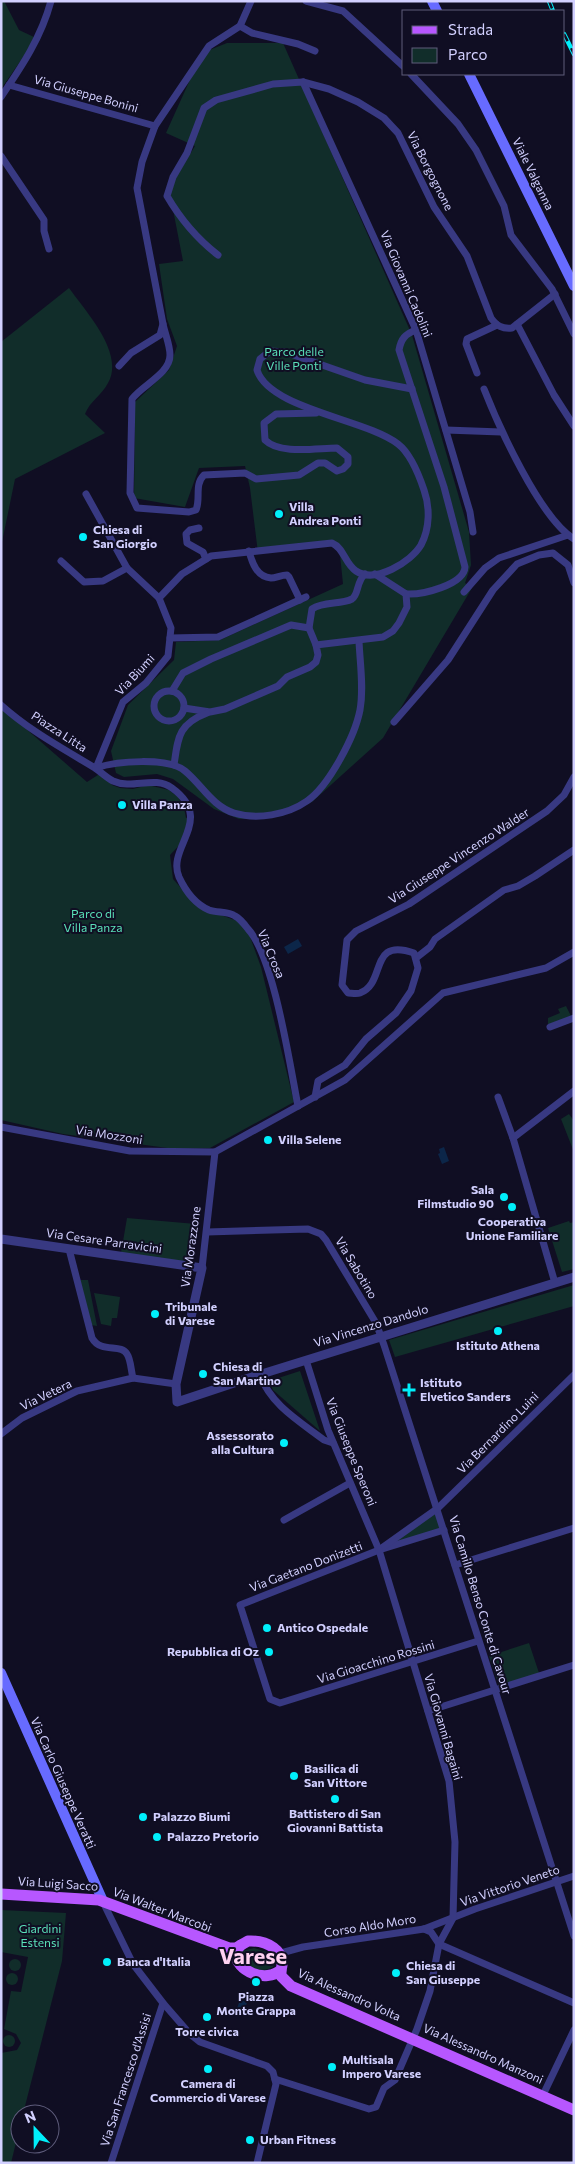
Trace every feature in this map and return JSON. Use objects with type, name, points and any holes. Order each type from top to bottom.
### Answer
[{"type":"main road","name":"Viale Valganna","points":[[469,75],[574,286]]},
{"type":"main road","name":"Via Carlo Giuseppe Veratti","points":[[1,1673],[103,1902]]},
{"type":"main road","name":"Via Luigi Sacco","points":[[1,1895],[103,1902]]},
{"type":"main road","name":"Via Walter Marcobi","points":[[103,1902],[238,1950]]},
{"type":"main road","points":[[248,1941],[256,1941],[266,1944],[282,1959],[268,1976],[243,1968],[238,1950],[248,1941]]},
{"type":"main road","name":"Via Alessandro Volta","points":[[282,1959],[281,1976],[291,1986],[412,2038]]},
{"type":"main road","name":"Via Alessandro Manzoni","points":[[412,2038],[544,2095],[574,2110]]},
{"type":"street","points":[[1,97],[35,46],[45,25],[51,1]]},
{"type":"street","points":[[251,1],[240,26],[210,46],[156,126],[142,162],[137,188],[170,356],[165,369],[140,389],[132,399],[130,494],[137,508],[189,512],[196,510],[198,486],[204,475],[245,473],[256,479],[299,475],[318,463],[325,463],[337,470],[344,469],[348,464],[348,457],[337,448],[286,448],[271,445],[265,440],[264,424],[276,414],[319,413]]},
{"type":"street","points":[[306,1],[343,11],[402,65]]},
{"type":"street","points":[[240,26],[252,33],[298,44],[315,52]]},
{"type":"street","points":[[412,75],[458,124],[476,150],[504,206],[511,235],[555,294],[574,334]]},
{"type":"street","name":"Via Borgognone","points":[[218,255],[200,242],[177,213],[167,196],[173,177],[187,153],[204,108],[216,100],[237,92],[273,84],[303,82],[318,84],[358,102],[384,118],[398,133],[434,207],[467,256],[491,318],[497,325]]},
{"type":"street","name":"Via Giovanni Cadolini","points":[[303,82],[416,330],[470,512],[473,532]]},
{"type":"street","name":"Via Giuseppe Bonini","points":[[9,85],[156,126]]},
{"type":"street","points":[[1,156],[44,220],[44,231],[49,249]]},
{"type":"street","points":[[477,373],[466,344],[467,339],[497,325],[505,329],[517,324],[555,294]]},
{"type":"street","points":[[119,366],[131,353],[160,335],[163,324]]},
{"type":"street","points":[[517,324],[554,396],[574,426]]},
{"type":"street","points":[[376,574],[406,594],[423,593],[458,580],[465,572],[466,567],[444,487],[399,350],[400,342],[406,334],[416,330]]},
{"type":"street","points":[[159,598],[182,574],[204,560],[249,551],[332,543],[341,550],[349,564],[356,571],[364,574],[376,574],[406,560],[418,550],[424,540],[428,521],[426,498],[420,480],[410,459],[399,444],[372,430],[319,413],[299,404],[264,383],[257,370],[260,359],[270,351],[285,352],[364,380],[412,390]]},
{"type":"street","points":[[464,592],[485,568],[499,558],[571,537],[550,515],[502,432],[484,390]]},
{"type":"street","points":[[446,430],[502,432]]},
{"type":"street","name":"Via Biumi","points":[[86,494],[127,568],[159,598],[171,628],[168,656],[146,684],[123,702],[96,768]]},
{"type":"street","points":[[199,528],[190,530],[186,534],[187,542],[191,547],[203,552],[204,560]]},
{"type":"street","points":[[170,638],[218,637],[303,598],[286,575],[272,578],[263,576],[254,568],[249,551]]},
{"type":"street","points":[[394,722],[448,660],[493,590],[517,564],[539,555],[554,553],[568,565],[574,583]]},
{"type":"street","points":[[61,561],[84,582],[103,581],[127,568]]},
{"type":"street","points":[[174,765],[179,735],[186,723],[210,712],[225,709],[278,686],[288,676],[310,667],[316,662],[318,655],[316,645],[309,628],[312,609],[330,602],[350,600],[356,595],[359,580],[364,574]]},
{"type":"street","points":[[316,645],[360,641],[383,637],[393,632],[407,607],[406,594]]},
{"type":"street","points":[[172,691],[183,674],[211,659],[291,625],[309,628]]},
{"type":"street","points":[[96,768],[112,763],[174,765],[184,771],[214,803],[232,812],[249,816],[286,812],[308,801],[341,759],[352,734],[360,711],[360,641]]},
{"type":"street","points":[[165,691],[172,691],[180,697],[184,708],[178,718],[172,720],[161,718],[156,712],[154,701],[158,695],[165,691]]},
{"type":"street","name":"Piazza Litta","points":[[1,704],[11,714],[54,746],[96,768]]},
{"type":"street","points":[[184,708],[210,712]]},
{"type":"street","name":"Via Crosa","points":[[96,768],[114,782],[130,784],[157,781],[171,787],[183,797],[192,818],[188,836],[178,855],[178,874],[189,895],[208,909],[234,915],[250,930],[272,983],[298,1106]]},
{"type":"street","name":"Via Giuseppe Vincenzo Walder","points":[[416,958],[414,952],[402,948],[391,950],[382,957],[370,985],[360,993],[348,993],[342,985],[347,940],[356,931],[409,904],[548,811],[564,795],[574,777]]},
{"type":"street","points":[[316,1097],[318,1081],[345,1065],[366,1039],[396,1013],[411,991],[418,968],[416,958],[430,947],[435,938],[497,895],[535,876],[574,850]]},
{"type":"street","points":[[215,1152],[345,1080],[443,993],[546,968],[574,952]]},
{"type":"street","points":[[550,1028],[574,1018]]},
{"type":"street","points":[[513,1138],[574,1091]]},
{"type":"street","points":[[498,1097],[508,1130],[513,1138],[555,1283]]},
{"type":"street","name":"Via Mozzoni","points":[[1,1127],[130,1151],[215,1152]]},
{"type":"street","name":"Via Morazzone","points":[[177,1402],[176,1384],[202,1268],[215,1152]]},
{"type":"street","name":"Via Sabotino","points":[[207,1232],[308,1229],[320,1234],[326,1240],[376,1323],[381,1336]]},
{"type":"street","name":"Via Cesare Parravicini","points":[[1,1239],[202,1268]]},
{"type":"street","points":[[69,1249],[92,1338],[101,1347],[123,1350],[127,1354],[133,1378],[176,1384]]},
{"type":"street","name":"Via Vincenzo Dandolo","points":[[177,1402],[381,1336],[574,1277]]},
{"type":"street","name":"Via Camillo Benso Conte di Cavour","points":[[381,1336],[438,1508],[478,1642],[574,1936]]},
{"type":"street","name":"Via Giuseppe Speroni","points":[[306,1360],[333,1443],[379,1550],[412,1663]]},
{"type":"street","points":[[260,1375],[266,1390],[278,1405],[324,1440],[333,1443]]},
{"type":"street","name":"Via Bernardino Luini","points":[[379,1550],[438,1508],[574,1375]]},
{"type":"street","name":"Via Vetera","points":[[1,1434],[22,1418],[77,1391],[133,1378]]},
{"type":"street","points":[[284,1520],[350,1483]]},
{"type":"street","points":[[455,1565],[574,1528]]},
{"type":"street","points":[[379,1550],[444,1530]]},
{"type":"street","name":"Via Gaetano Donizetti","points":[[280,1704],[270,1700],[240,1604],[379,1550]]},
{"type":"street","name":"Via Gioacchino Rossini","points":[[280,1704],[478,1642]]},
{"type":"street","name":"Via Giovanni Bagaini","points":[[412,1663],[449,1781],[455,1842],[453,1918]]},
{"type":"street","points":[[428,1711],[574,1665]]},
{"type":"street","name":"Via Vittorio Veneto","points":[[453,1918],[574,1876]]},
{"type":"street","points":[[103,1902],[134,1964],[176,2019],[196,2040],[267,2066],[276,2079],[358,2105],[374,2108],[384,2088],[395,2080],[430,1990],[439,1944],[453,1918]]},
{"type":"street","name":"Corso Aldo Moro","points":[[282,1959],[303,1947],[424,1929],[453,1918]]},
{"type":"street","points":[[424,1929],[431,1932],[439,1944],[574,2003]]},
{"type":"street","name":"Via San Francesco d'Assisi","points":[[111,2163],[163,2003]]},
{"type":"street","points":[[160,2014],[176,2019]]},
{"type":"street","points":[[544,2095],[574,2030]]},
{"type":"street","points":[[257,2163],[276,2079]]},
{"type":"green space","points":[[1,1],[4,1],[19,30],[34,37],[28,50],[1,89]]},
{"type":"green space","name":"Parco delle Ville Ponti","points":[[227,43],[283,43],[412,335],[469,532],[471,565],[465,583],[472,588],[383,738],[312,802],[282,816],[239,819],[214,809],[173,779],[157,774],[124,777],[116,773],[111,751],[128,705],[174,660],[176,642],[220,640],[343,584],[339,545],[258,553],[250,488],[245,466],[199,468],[185,507],[134,498],[135,402],[169,370],[177,346],[167,319],[159,264],[183,261],[169,189],[195,146],[166,133],[202,53]]},
{"type":"green space","points":[[69,288],[93,321],[108,346],[112,371],[108,383],[85,414],[105,433],[15,479],[1,547],[1,342]]},
{"type":"green space","name":"Parco di Villa Panza","points":[[1,707],[87,782],[101,773],[112,785],[120,788],[133,789],[148,785],[169,790],[178,797],[184,808],[186,818],[192,818],[188,836],[170,855],[173,879],[197,906],[240,922],[249,934],[261,967],[294,1102],[210,1148],[175,1149],[63,1134],[1,1120]]},
{"type":"green space","points":[[566,1006],[572,1018],[548,1027],[548,1018],[560,1013],[558,1009]]},
{"type":"green space","points":[[569,1114],[574,1121],[574,1152],[561,1119]]},
{"type":"green space","points":[[127,1218],[196,1224],[190,1263],[121,1253]]},
{"type":"green space","points":[[569,1221],[570,1223],[574,1222],[574,1269],[562,1272],[548,1228]]},
{"type":"green space","points":[[80,1280],[88,1280],[97,1326],[91,1325]]},
{"type":"green space","points":[[574,1285],[574,1306],[395,1357],[389,1340]]},
{"type":"green space","points":[[94,1293],[120,1297],[117,1318],[112,1318],[111,1326],[101,1324]]},
{"type":"green space","points":[[300,1371],[320,1431],[273,1390],[269,1381]]},
{"type":"green space","points":[[432,1511],[439,1520],[441,1529],[387,1546]]},
{"type":"green space","points":[[529,1643],[540,1676],[500,1689],[489,1656]]},
{"type":"green space","name":"Giardini Estensi","points":[[1,1910],[66,1913],[62,1961],[26,2104],[10,2104],[10,2154],[13,2154],[11,2163],[1,2163],[1,2053],[17,2050],[21,2043],[16,2034],[4,2029],[11,1991],[21,1992],[28,1957],[1,1952]]},
{"type":"green space","points":[[254,1948],[267,1952],[275,1963],[273,1967],[265,1970],[257,1969],[243,1961],[242,1951]]},
{"type":"green space","points":[[15,1959],[21,1965],[15,1971],[9,1965]]},
{"type":"green space","points":[[10,1973],[14,1973],[18,1979],[14,1985],[10,1985],[6,1981],[6,1977]]},
{"type":"green space","points":[[7,2035],[11,2035],[15,2041],[11,2047],[7,2047],[3,2043],[3,2039]]},
{"type":"water","points":[[298,939],[302,946],[288,954],[284,947]]},
{"type":"water","points":[[444,1147],[449,1161],[442,1164],[438,1154],[440,1153],[439,1149]]},
{"type":"water","points":[[240,2000],[247,2002],[243,2016],[235,2014]]},
{"type":"railway","points":[[549,1],[553,10]]},
{"type":"railway","points":[[565,36],[574,54]]},
{"type":"place","name":"Villa Andrea Ponti","points":[[279,514]]},
{"type":"place","name":"Chiesa di San Giorgio","points":[[83,537]]},
{"type":"place","name":"Villa Panza","points":[[122,805]]},
{"type":"place","name":"Villa Selene","points":[[268,1140]]},
{"type":"place","name":"Sala Filmstudio 90","points":[[504,1197]]},
{"type":"place","name":"Cooperativa Unione Familiare","points":[[512,1207]]},
{"type":"place","name":"Tribunale di Varese","points":[[155,1314]]},
{"type":"place","name":"Istituto Athena","points":[[498,1331]]},
{"type":"place","name":"Chiesa di San Martino","points":[[203,1374]]},
{"type":"place","name":"Istituto Elvetico Sanders","points":[[409,1390]]},
{"type":"place","name":"Assessorato alla Cultura","points":[[284,1443]]},
{"type":"place","name":"Antico Ospedale","points":[[267,1628]]},
{"type":"place","name":"Repubblica di Oz","points":[[269,1652]]},
{"type":"place","name":"Basilica di San Vittore","points":[[294,1776]]},
{"type":"place","name":"Battistero di San Giovanni Battista","points":[[335,1799]]},
{"type":"place","name":"Palazzo Biumi","points":[[143,1817]]},
{"type":"place","name":"Palazzo Pretorio","points":[[157,1837]]},
{"type":"place","name":"Banca d'Italia","points":[[107,1962]]},
{"type":"place","name":"Chiesa di San Giuseppe","points":[[396,1973]]},
{"type":"place","name":"Piazza Monte Grappa","points":[[256,1982]]},
{"type":"place","name":"Torre civica","points":[[207,2017]]},
{"type":"place","name":"Multisala Impero Varese","points":[[332,2067]]},
{"type":"place","name":"Camera di Commercio di Varese","points":[[208,2069]]},
{"type":"place","name":"Urban Fitness","points":[[250,2140]]},
{"type":"district","name":"Varese","points":[[253,1956]]}]
